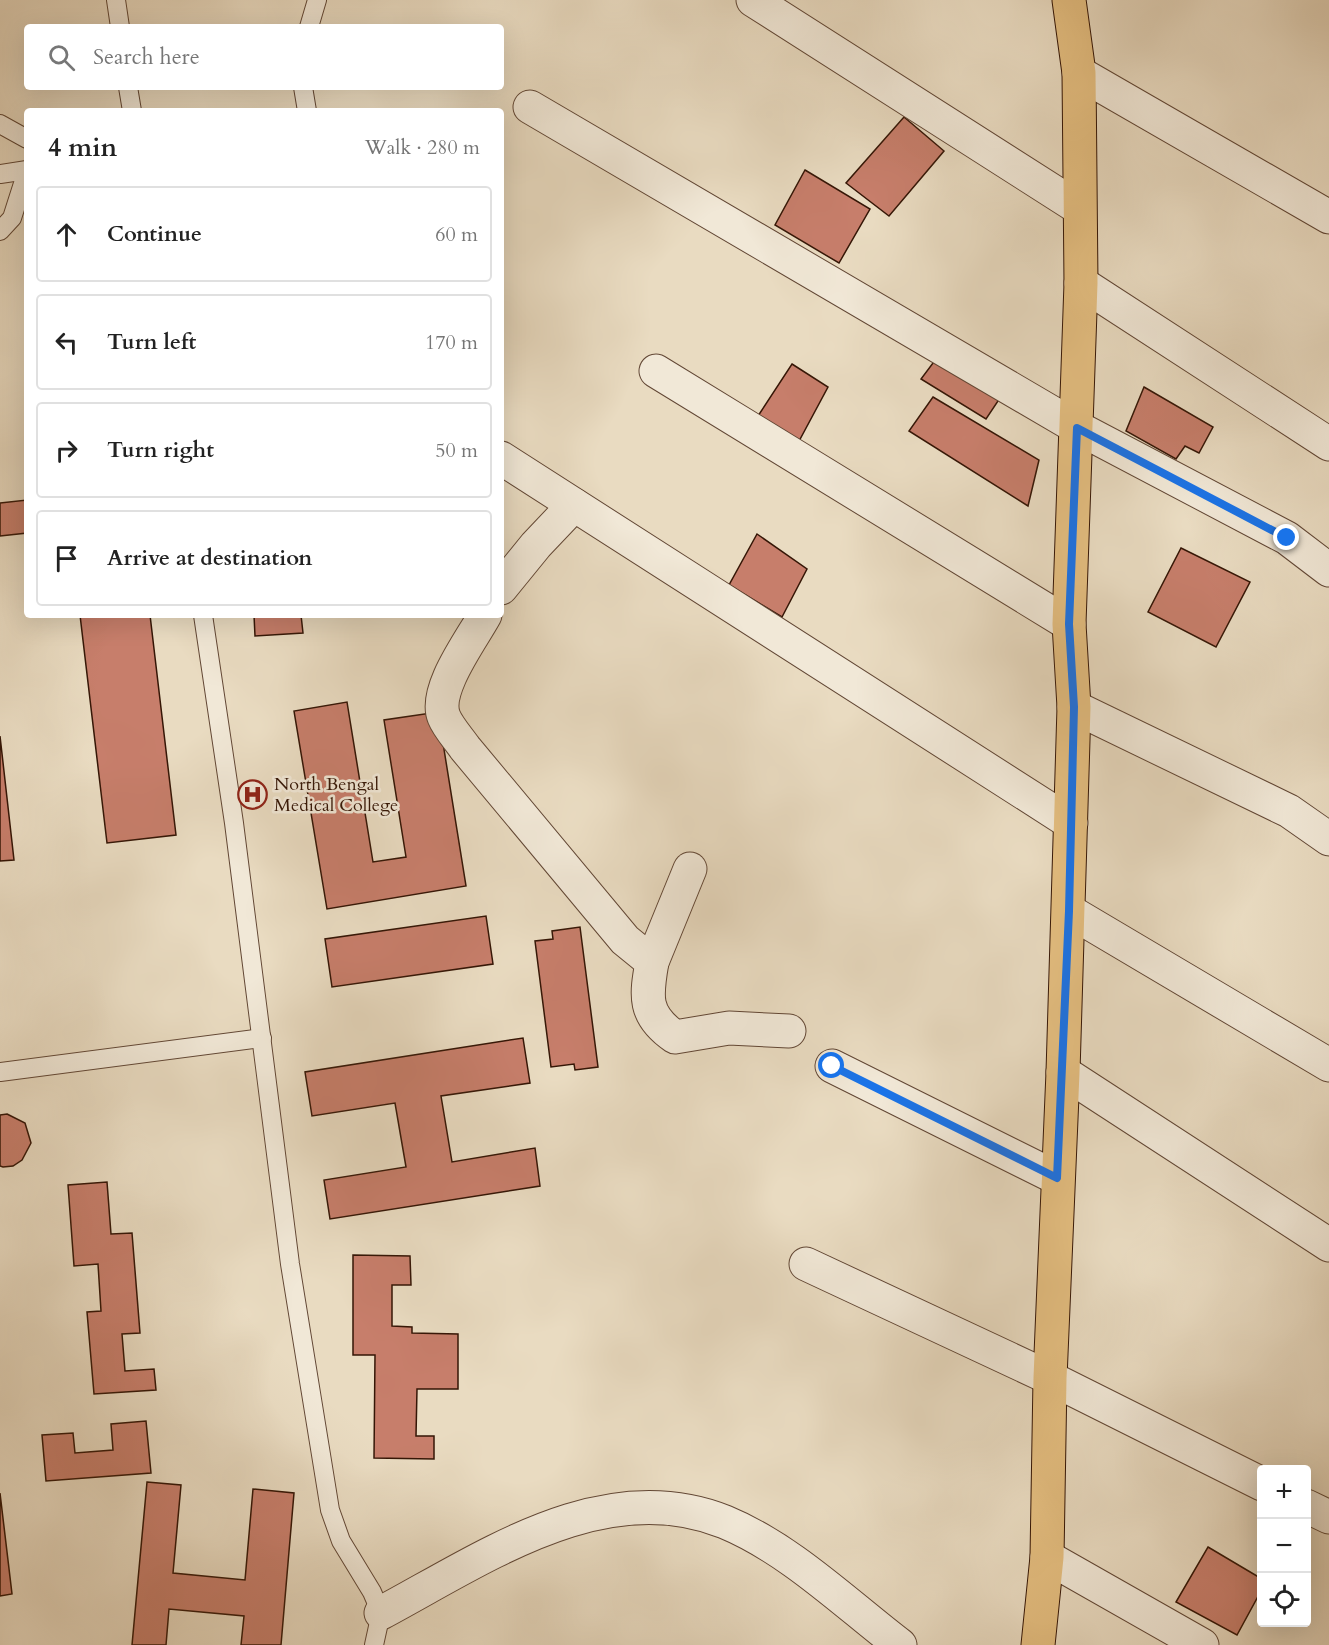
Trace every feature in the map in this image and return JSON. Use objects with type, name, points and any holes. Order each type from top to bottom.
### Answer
[{"type":"main road","points":[[1038,1645],[1047,1557],[1050,1378],[1069,911],[1074,707],[1069,624],[1081,283],[1079,73],[1069,0]]},
{"type":"street","points":[[753,0],[1079,208]]},
{"type":"street","points":[[1079,73],[1329,217]]},
{"type":"street","points":[[530,107],[1077,428],[1287,538],[1329,570]]},
{"type":"street","points":[[1081,283],[1329,444]]},
{"type":"street","points":[[656,372],[1069,624]]},
{"type":"street","points":[[504,460],[1071,823]]},
{"type":"street","points":[[504,584],[529,552],[574,505]]},
{"type":"street","points":[[483,618],[446,684],[441,706],[444,718],[465,748],[625,940],[652,962]]},
{"type":"street","points":[[1074,707],[1289,811],[1329,839]]},
{"type":"street","points":[[690,869],[652,962],[646,997],[653,1017],[675,1036],[729,1028],[789,1031]]},
{"type":"street","points":[[1069,911],[1329,1065]]},
{"type":"street","points":[[832,1066],[1057,1178]]},
{"type":"street","points":[[1063,1072],[1329,1245]]},
{"type":"street","points":[[806,1264],[1050,1378],[1257,1482]]},
{"type":"street","points":[[381,1613],[538,1529],[615,1510],[658,1507],[694,1511],[726,1522],[753,1537],[791,1561],[900,1645]]},
{"type":"street","points":[[1311,1508],[1329,1517]]},
{"type":"street","points":[[1047,1557],[1202,1645]]},
{"type":"lane","points":[[116,0],[120,24]]},
{"type":"lane","points":[[310,24],[316,0]]},
{"type":"lane","points":[[128,90],[132,108]]},
{"type":"lane","points":[[304,90],[306,108]]},
{"type":"lane","points":[[0,124],[24,136]]},
{"type":"lane","points":[[0,174],[24,171]]},
{"type":"lane","points":[[0,231],[12,218],[24,180]]},
{"type":"lane","points":[[203,618],[262,1038],[290,1264],[330,1510],[341,1541],[372,1592],[381,1613],[374,1645]]},
{"type":"lane","points":[[0,1072],[262,1038]]},
{"type":"building","points":[[904,117],[944,151],[889,216],[846,183]]},
{"type":"building","points":[[805,170],[870,209],[839,263],[775,225]]},
{"type":"building","points":[[939,355],[1002,395],[986,419],[921,379]]},
{"type":"building","points":[[792,364],[828,387],[798,443],[756,419]]},
{"type":"building","points":[[1144,387],[1213,427],[1199,453],[1185,446],[1176,459],[1126,431]]},
{"type":"building","points":[[933,397],[1039,460],[1028,506],[909,431]]},
{"type":"building","points":[[24,500],[24,533],[0,536],[0,503]]},
{"type":"building","points":[[757,534],[807,569],[782,617],[729,585]]},
{"type":"building","points":[[1181,548],[1250,582],[1216,647],[1148,612]]},
{"type":"building","points":[[80,618],[150,618],[176,835],[107,843]]},
{"type":"building","points":[[254,618],[301,618],[303,633],[255,636]]},
{"type":"building","points":[[347,702],[373,862],[406,857],[384,720],[438,712],[466,886],[327,909],[294,711]]},
{"type":"building","points":[[0,736],[14,860],[0,861]]},
{"type":"building","points":[[486,916],[493,964],[332,987],[325,939]]},
{"type":"building","points":[[580,927],[598,1067],[575,1070],[574,1064],[551,1067],[535,941],[553,939],[552,931]]},
{"type":"building","points":[[523,1038],[530,1083],[441,1096],[452,1162],[535,1148],[540,1186],[330,1219],[324,1180],[406,1167],[395,1103],[312,1116],[305,1072]]},
{"type":"building","points":[[7,1114],[25,1123],[31,1143],[22,1160],[13,1166],[3,1167],[0,1166],[0,1115]]},
{"type":"building","points":[[107,1182],[111,1234],[132,1233],[140,1333],[122,1334],[125,1371],[154,1369],[156,1390],[94,1394],[87,1312],[101,1311],[98,1264],[74,1266],[68,1185]]},
{"type":"building","points":[[353,1255],[410,1256],[411,1285],[392,1285],[392,1326],[412,1327],[412,1333],[458,1334],[458,1389],[417,1389],[416,1436],[434,1436],[434,1459],[374,1458],[375,1355],[353,1355]]},
{"type":"building","points":[[146,1421],[151,1473],[46,1481],[42,1435],[73,1433],[75,1453],[113,1450],[111,1424]]},
{"type":"building","points":[[147,1482],[181,1485],[173,1573],[245,1580],[253,1489],[294,1493],[281,1645],[241,1645],[244,1616],[169,1609],[166,1645],[132,1645]]},
{"type":"building","points":[[0,1493],[12,1594],[0,1596]]},
{"type":"building","points":[[1208,1547],[1257,1576],[1257,1598],[1237,1635],[1176,1602]]},
{"type":"place","name":"North Bengal Medical College","points":[[253,794]]},
{"type":"route","points":[[832,1066],[1057,1178],[1069,911],[1074,707],[1069,624],[1077,428],[1287,538]]}]
